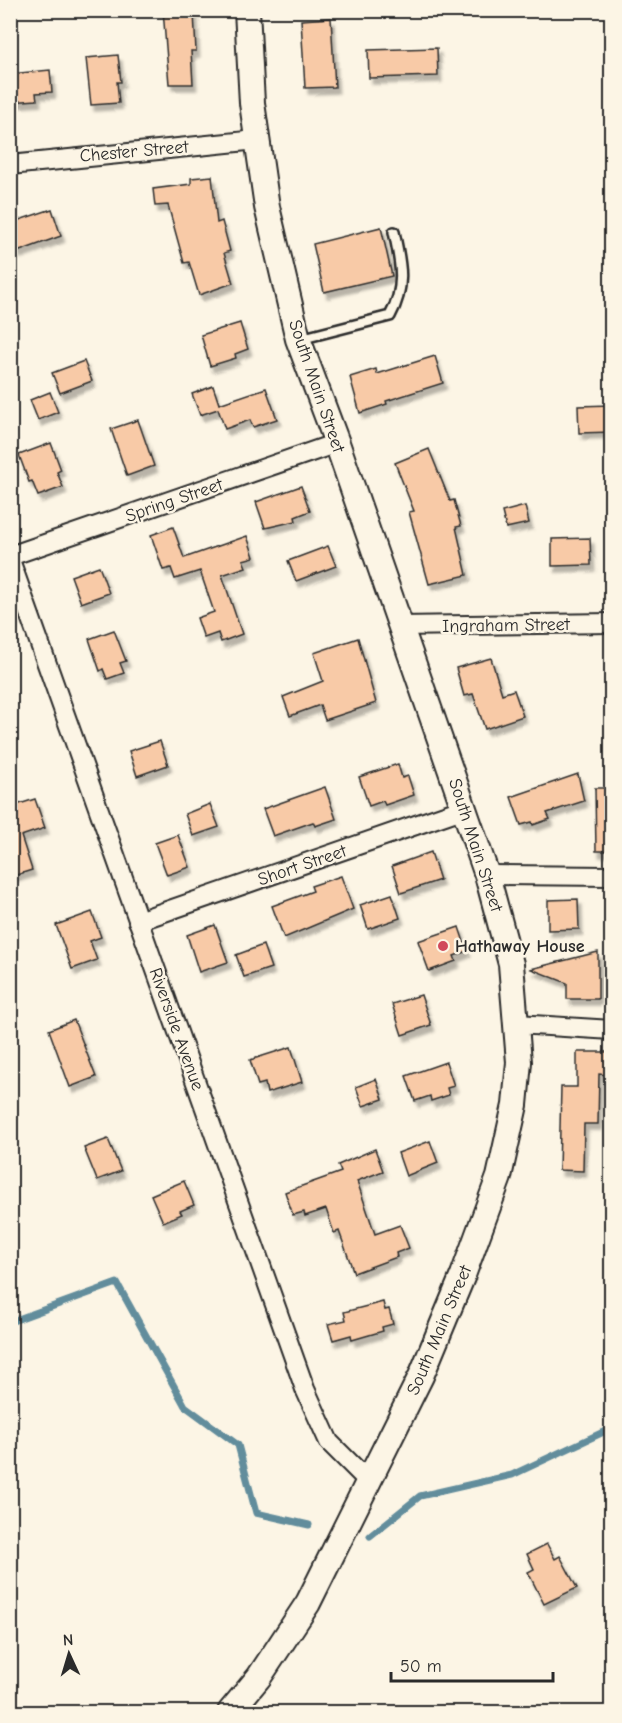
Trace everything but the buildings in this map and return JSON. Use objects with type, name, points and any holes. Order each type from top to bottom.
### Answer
[{"type":"main road","name":"South Main Street","points":[[230,1713],[259,1677],[308,1604],[421,1376],[463,1275],[499,1177],[515,1105],[519,1062],[511,964],[487,875],[337,443],[297,339],[267,207],[252,103],[247,10]]},
{"type":"street","name":"Chester Street","points":[[10,165],[257,140]]},
{"type":"street","name":"Spring Street","points":[[10,558],[337,443]]},
{"type":"street","name":"Riverside Avenue","points":[[10,558],[305,1389],[329,1442],[369,1482]]},
{"type":"street","name":"Ingraham Street","points":[[400,626],[612,623]]},
{"type":"street","name":"Short Street","points":[[138,921],[465,808]]},
{"type":"street","points":[[487,875],[612,876]]},
{"type":"street","points":[[517,1024],[612,1030]]},
{"type":"lane","points":[[297,339],[390,316],[398,301],[403,269],[394,232]]},
{"type":"waterway","points":[[10,1322],[117,1283],[185,1406],[238,1445],[256,1513],[309,1525]]},
{"type":"waterway","points":[[370,1536],[420,1496],[512,1475],[612,1428]]},
{"type":"place","name":"Hathaway House","points":[[443,946]]}]
